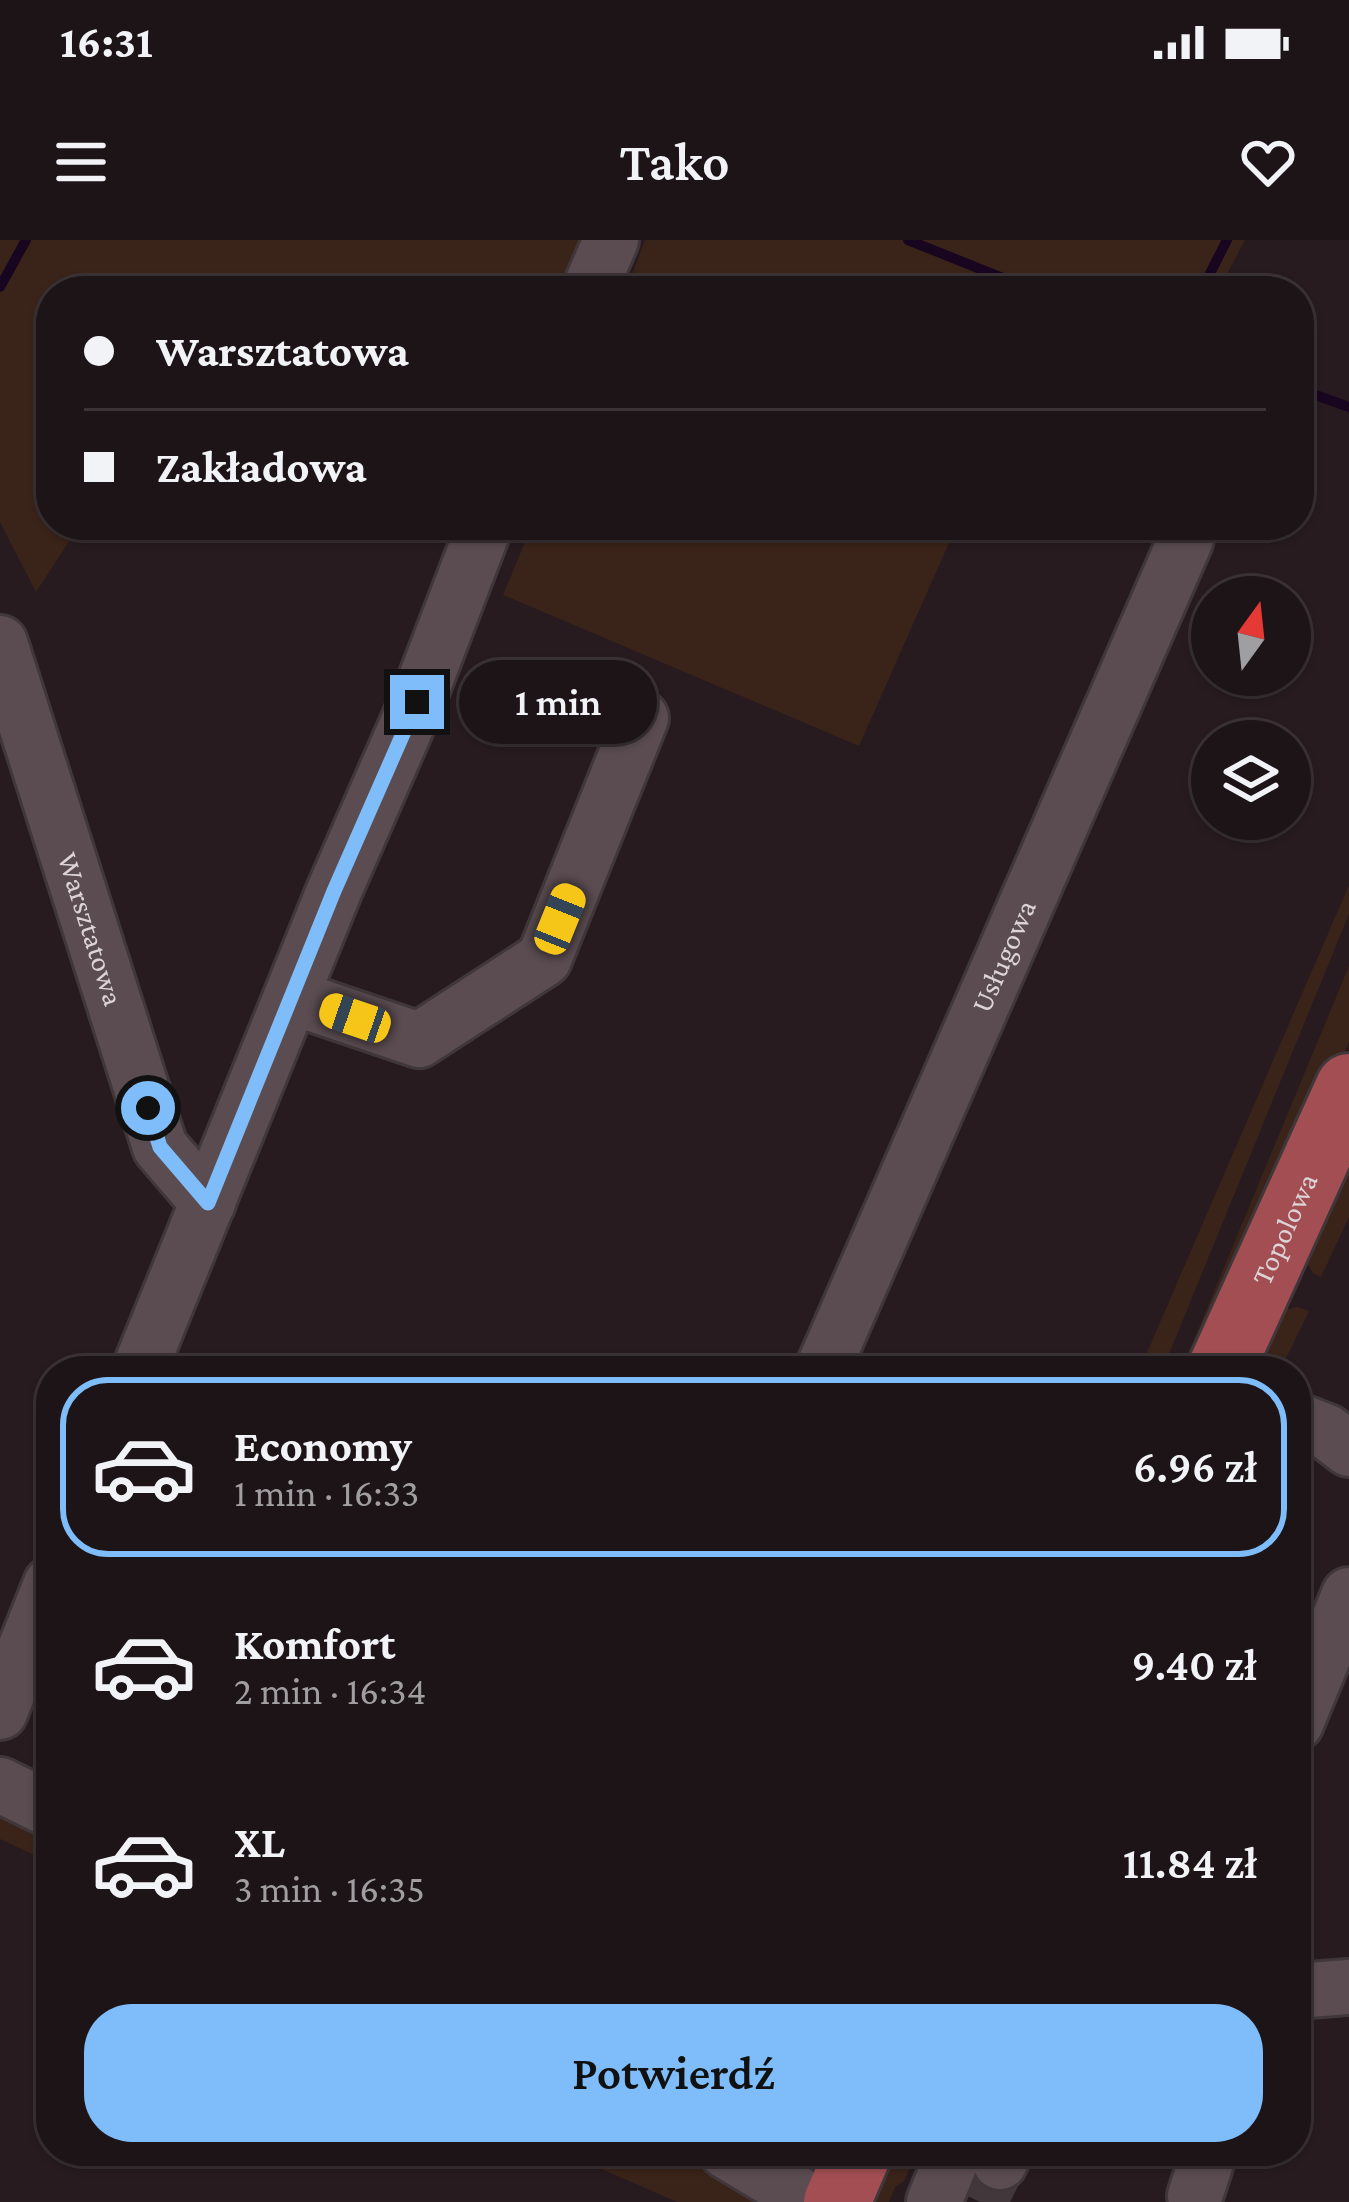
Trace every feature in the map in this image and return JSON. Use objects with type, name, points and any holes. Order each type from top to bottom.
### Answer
[{"type":"main road","name":"Topolowa","points":[[1227,1356],[1349,1087]]},
{"type":"main road","points":[[836,2202],[852,2166]]},
{"type":"street","points":[[595,276],[611,240]]},
{"type":"street","points":[[145,1356],[334,891],[417,702],[479,540]]},
{"type":"street","name":"Usługowa","points":[[829,1356],[1186,540]]},
{"type":"street","name":"Warsztatowa","points":[[0,643],[160,1147],[208,1203]]},
{"type":"street","points":[[292,997],[419,1040],[544,958],[641,718]]},
{"type":"street","points":[[1311,1426],[1349,1449]]},
{"type":"street","points":[[1311,1687],[1349,1595]]},
{"type":"street","points":[[0,1712],[36,1622]]},
{"type":"street","points":[[0,1785],[36,1803]]},
{"type":"street","points":[[1311,1990],[1349,1987]]},
{"type":"street","points":[[751,2166],[811,2202]]},
{"type":"street","points":[[934,2202],[975,2166]]},
{"type":"shaded area","points":[[0,240],[581,240],[567,276],[36,276],[36,540],[70,540],[36,592],[0,522]]},
{"type":"shaded area","points":[[645,240],[1245,240],[1226,276],[632,276]]},
{"type":"shaded area","points":[[526,540],[950,540],[859,746],[503,595]]},
{"type":"shaded area","points":[[1349,885],[1349,914],[1168,1356],[1145,1356]]},
{"type":"shaded area","points":[[1349,966],[1349,1042],[1208,1356],[1187,1356]]},
{"type":"shaded area","points":[[1349,1124],[1349,1217],[1321,1277],[1306,1261]]},
{"type":"shaded area","points":[[1297,1307],[1309,1311],[1287,1356],[1255,1356],[1271,1313]]},
{"type":"shaded area","points":[[0,1804],[36,1822],[36,1856],[0,1839]]},
{"type":"shaded area","points":[[595,2166],[719,2166],[761,2188],[776,2202],[677,2202]]},
{"type":"shaded area","points":[[887,2166],[911,2166],[889,2202],[874,2202]]},
{"type":"waterway","points":[[0,287],[26,240]]},
{"type":"waterway","points":[[908,240],[998,276]]},
{"type":"waterway","points":[[1209,276],[1227,240]]},
{"type":"waterway","points":[[1314,394],[1349,407]]},
{"type":"tunnel","points":[[980,2202],[998,2166]]},
{"type":"route","points":[[148,1108],[160,1147],[208,1203],[334,891],[417,702]]}]
